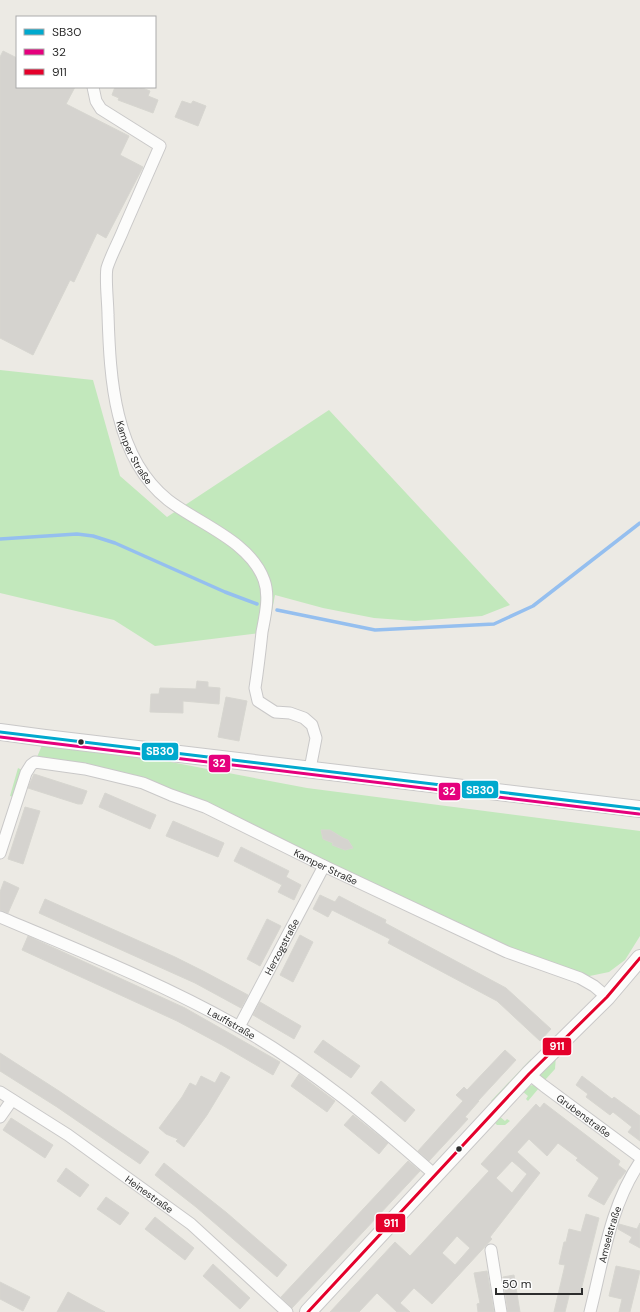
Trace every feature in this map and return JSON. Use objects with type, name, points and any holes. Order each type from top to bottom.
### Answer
[{"type":"main road","points":[[0,732],[640,809]]},
{"type":"main road","points":[[308,1312],[530,1074],[607,997],[640,958]]},
{"type":"street","name":"Kamper Straße","points":[[93,88],[96,101],[101,110],[160,146],[107,270],[110,366],[115,400],[122,428],[130,451],[140,469],[154,488],[169,501],[229,539],[258,567],[265,582],[266,602],[255,688],[258,701],[275,712],[290,713],[304,718],[312,725],[316,738],[310,769]]},
{"type":"street","name":"Kamper Straße","points":[[0,853],[26,773],[35,762],[85,769],[143,783],[205,807],[324,866],[507,952],[580,978],[594,986],[607,997]]},
{"type":"street","name":"Herzogstraße","points":[[239,1027],[324,866]]},
{"type":"street","name":"Lauffstraße","points":[[0,917],[80,950],[186,999],[239,1027],[304,1069],[348,1100],[435,1175]]},
{"type":"street","name":"Grubenstraße","points":[[530,1074],[640,1158]]},
{"type":"street","name":"Heinestraße","points":[[0,1092],[68,1135],[191,1224],[287,1312]]},
{"type":"street","points":[[0,1117],[12,1100]]},
{"type":"street","name":"Amselstraße","points":[[590,1312],[618,1202],[633,1172],[640,1162]]},
{"type":"street","points":[[491,1250],[502,1312]]},
{"type":"green space","points":[[0,370],[93,380],[120,476],[167,517],[329,410],[510,605],[482,616],[415,621],[374,618],[323,608],[275,595],[268,632],[155,646],[114,620],[0,593]]},
{"type":"green space","points":[[45,738],[307,788],[640,831],[640,936],[625,960],[609,972],[580,978],[507,952],[157,788],[35,762]]},
{"type":"green space","points":[[18,768],[22,770],[13,797],[10,796]]},
{"type":"green space","points":[[556,1055],[555,1069],[545,1080],[541,1077],[541,1072]]},
{"type":"green space","points":[[531,1059],[533,1061],[494,1103],[491,1101]]},
{"type":"green space","points":[[534,1085],[539,1088],[528,1101],[526,1099],[528,1096],[522,1091],[526,1086]]},
{"type":"green space","points":[[499,1116],[505,1121],[507,1119],[510,1121],[505,1125],[497,1125],[493,1121]]},
{"type":"building","points":[[3,51],[16,58],[16,88],[74,88],[66,104],[129,136],[120,155],[143,167],[106,238],[97,233],[74,282],[70,280],[33,355],[0,338],[0,57]]},
{"type":"building","points":[[115,88],[142,88],[150,91],[148,96],[158,100],[153,113],[118,100],[119,98],[112,95]]},
{"type":"building","points":[[182,101],[191,104],[193,101],[206,106],[198,126],[175,117]]},
{"type":"building","points":[[197,681],[208,682],[208,687],[220,688],[219,704],[183,701],[183,713],[150,712],[151,694],[159,694],[160,688],[196,689]]},
{"type":"building","points":[[226,697],[247,701],[239,741],[218,737]]},
{"type":"building","points":[[34,774],[87,791],[82,804],[28,788]]},
{"type":"building","points":[[105,793],[156,815],[150,829],[99,807]]},
{"type":"building","points":[[25,807],[40,811],[23,864],[8,859]]},
{"type":"building","points":[[173,821],[224,843],[218,857],[166,836]]},
{"type":"building","points":[[321,830],[330,830],[348,840],[353,848],[345,850],[332,845],[333,843],[323,839]]},
{"type":"building","points":[[241,847],[289,871],[286,877],[301,885],[294,900],[278,892],[282,885],[234,861]]},
{"type":"building","points":[[4,881],[19,888],[8,913],[0,910],[0,892]]},
{"type":"building","points":[[320,895],[335,902],[339,896],[386,920],[385,923],[506,988],[551,1029],[540,1041],[497,1001],[388,943],[390,939],[332,910],[328,917],[313,909]]},
{"type":"building","points":[[45,899],[175,957],[248,995],[241,1008],[195,983],[39,913]]},
{"type":"building","points":[[267,919],[281,926],[260,966],[247,959]]},
{"type":"building","points":[[300,935],[313,942],[293,982],[280,975]]},
{"type":"building","points":[[28,936],[185,1008],[280,1062],[273,1075],[177,1021],[22,950]]},
{"type":"building","points":[[260,1002],[301,1026],[294,1039],[253,1015]]},
{"type":"building","points":[[323,1040],[360,1066],[351,1078],[314,1052]]},
{"type":"building","points":[[505,1050],[516,1060],[465,1117],[468,1119],[429,1161],[418,1151],[463,1101],[456,1095],[464,1087],[467,1090]]},
{"type":"building","points":[[0,1053],[149,1152],[140,1164],[57,1107],[0,1071]]},
{"type":"building","points":[[221,1072],[230,1077],[207,1115],[184,1147],[176,1141],[178,1139],[166,1134],[159,1128],[182,1097],[190,1083],[196,1086],[201,1076],[215,1083]]},
{"type":"building","points":[[299,1074],[335,1101],[327,1112],[291,1086]]},
{"type":"building","points":[[582,1076],[612,1099],[614,1097],[640,1116],[640,1141],[628,1132],[632,1127],[613,1112],[610,1115],[586,1097],[588,1094],[576,1085]]},
{"type":"building","points":[[381,1081],[415,1110],[405,1122],[371,1093]]},
{"type":"building","points":[[544,1103],[620,1161],[618,1165],[626,1171],[619,1179],[604,1205],[588,1196],[599,1178],[576,1160],[578,1158],[558,1143],[547,1156],[529,1139],[517,1152],[540,1173],[490,1237],[492,1239],[432,1304],[414,1288],[400,1303],[410,1312],[397,1312],[377,1293],[359,1312],[330,1312],[395,1242],[410,1256],[489,1171],[481,1164],[536,1104],[540,1108]],"holes":[[[512,1161],[527,1174],[512,1193],[496,1178]],[[457,1236],[470,1248],[455,1265],[442,1253]]]},
{"type":"building","points":[[353,1115],[388,1143],[379,1154],[344,1125]]},
{"type":"building","points":[[11,1118],[53,1145],[45,1158],[3,1130]]},
{"type":"building","points":[[408,1161],[420,1171],[292,1308],[281,1297]]},
{"type":"building","points":[[164,1163],[227,1213],[287,1265],[277,1277],[196,1207],[155,1175]]},
{"type":"building","points":[[66,1168],[89,1185],[80,1197],[57,1181]]},
{"type":"building","points":[[106,1197],[129,1213],[120,1225],[97,1209]]},
{"type":"building","points":[[586,1214],[599,1218],[580,1294],[570,1292],[565,1312],[554,1312],[565,1265],[559,1264],[564,1242],[566,1242],[569,1229],[581,1232]]},
{"type":"building","points":[[155,1217],[194,1248],[185,1260],[145,1229]]},
{"type":"building","points":[[640,1223],[640,1248],[629,1242],[632,1237],[618,1229],[619,1224],[637,1229]]},
{"type":"building","points":[[213,1264],[250,1298],[240,1309],[203,1276]]},
{"type":"building","points":[[616,1266],[640,1271],[630,1312],[619,1312],[622,1299],[609,1296]]},
{"type":"building","points":[[487,1271],[494,1312],[478,1312],[477,1304],[480,1303],[474,1273]]},
{"type":"building","points":[[514,1275],[520,1312],[508,1312],[503,1277]]},
{"type":"building","points":[[0,1282],[30,1297],[23,1311],[0,1299]]},
{"type":"building","points":[[68,1292],[88,1303],[105,1312],[57,1312]]},
{"type":"waterway","points":[[277,610],[375,630],[494,624],[533,606],[640,523]]},
{"type":"waterway","points":[[0,539],[77,534],[93,536],[115,543],[225,592],[257,604]]},
{"type":"transit line","name":"SB30","points":[[0,732],[640,809]]},
{"type":"transit line","name":"32","points":[[0,737],[639,814]]},
{"type":"transit line","name":"911","points":[[308,1312],[529,1074],[607,997],[640,958]]}]
